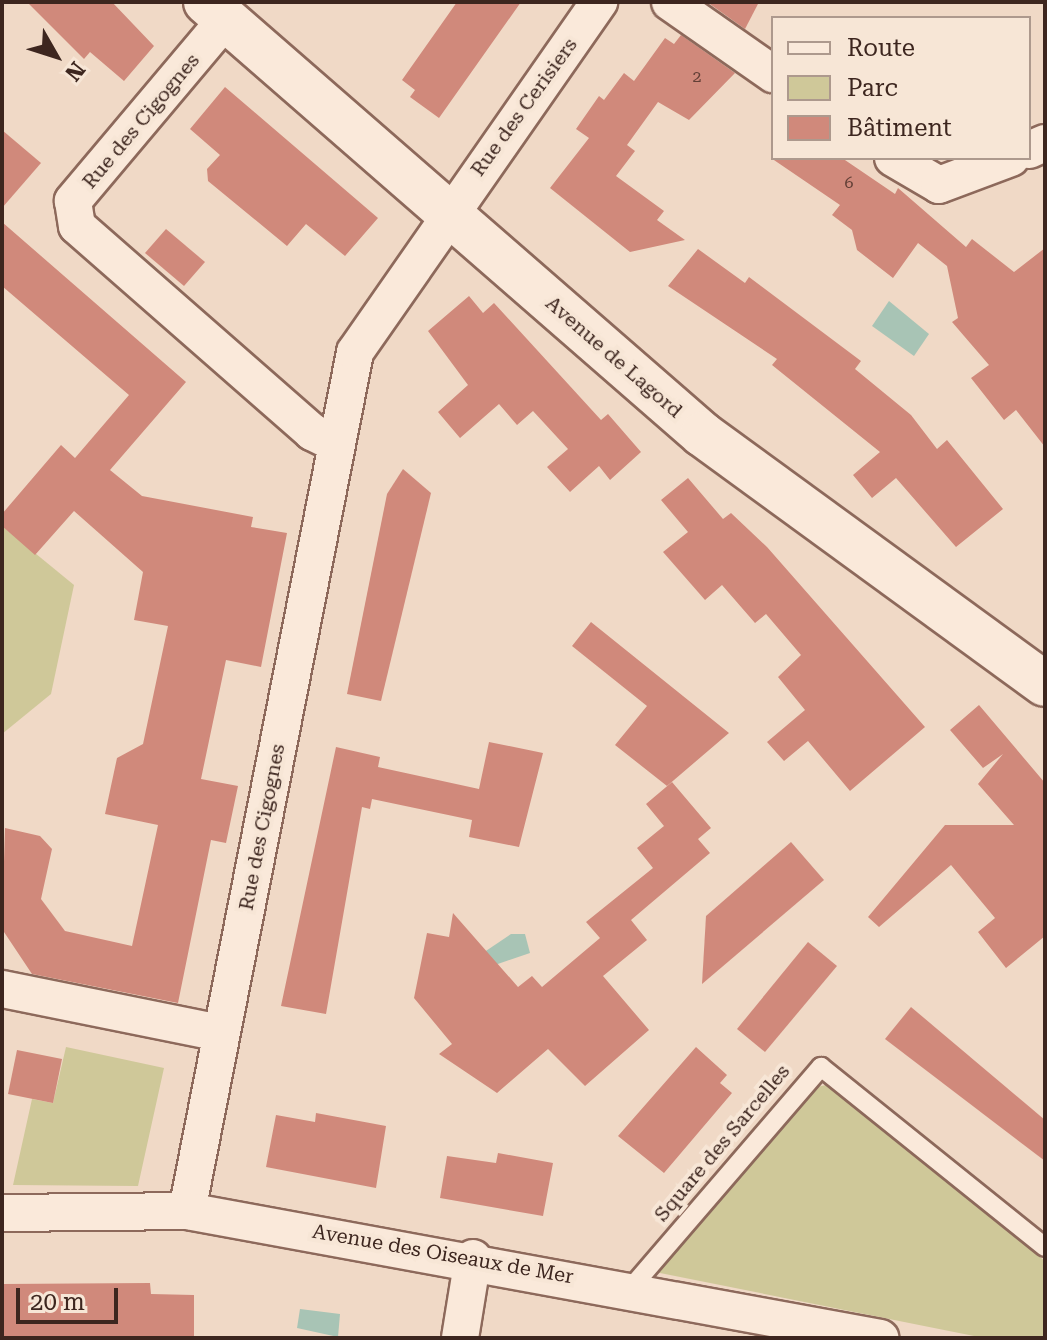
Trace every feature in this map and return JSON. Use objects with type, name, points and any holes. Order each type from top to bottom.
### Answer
[{"type":"street","name":"Rue des Cerisiers","points":[[448,213],[599,2]]},
{"type":"street","points":[[670,2],[771,73]]},
{"type":"street","name":"Avenue de Lagord","points":[[216,11],[702,434],[1045,684]]},
{"type":"street","name":"Rue des Cigognes","points":[[216,11],[73,201],[77,226],[312,432],[335,443]]},
{"type":"street","points":[[896,160],[939,185],[1006,160]]},
{"type":"street","name":"Rue des Cigognes","points":[[187,1211],[355,352],[448,213]]},
{"type":"street","points":[[2,989],[221,1033]]},
{"type":"street","name":"Avenue des Oiseaux de Mer","points":[[2,1213],[187,1211],[473,1258],[859,1336]]},
{"type":"street","points":[[460,1338],[473,1258]]},
{"type":"lane","name":"Square des Sarcelles","points":[[630,1289],[821,1067],[1045,1247]]},
{"type":"green space","points":[[2,526],[74,585],[51,694],[2,734]]},
{"type":"green space","points":[[66,1047],[164,1068],[138,1186],[13,1185],[32,1099],[53,1103]]},
{"type":"green space","points":[[826,1085],[1045,1261],[1045,1338],[984,1338],[655,1272],[808,1089]]},
{"type":"shaded area","points":[[889,301],[929,334],[914,356],[872,326]]},
{"type":"shaded area","points":[[511,934],[525,934],[530,953],[492,966],[468,963]]},
{"type":"shaded area","points":[[300,1309],[340,1314],[338,1337],[297,1328]]},
{"type":"building","points":[[27,2],[112,2],[154,46],[124,81],[90,52],[84,59]]},
{"type":"building","points":[[457,2],[521,2],[439,118],[410,97],[415,90],[402,80]]},
{"type":"building","points":[[707,2],[759,2],[745,29]]},
{"type":"building","points":[[681,35],[735,73],[689,120],[658,102],[627,145],[635,151],[616,176],[664,211],[657,220],[685,240],[630,252],[550,188],[589,138],[576,129],[599,96],[604,100],[624,73],[634,81],[665,38],[674,44]]},
{"type":"building","points":[[225,87],[378,218],[345,256],[306,224],[287,246],[208,181],[207,169],[220,155],[190,129]]},
{"type":"building","points":[[2,130],[41,163],[2,208]]},
{"type":"building","points":[[774,160],[845,160],[895,194],[898,188],[966,247],[972,239],[1014,272],[1045,248],[1045,447],[1016,410],[1004,420],[971,378],[989,365],[952,322],[958,318],[947,266],[918,243],[893,278],[857,250],[852,230],[832,215],[840,205]]},
{"type":"building","points":[[2,222],[186,382],[110,470],[142,496],[253,517],[251,527],[287,533],[261,667],[226,660],[201,779],[238,786],[226,843],[211,840],[178,1003],[32,974],[2,929],[5,828],[40,836],[52,849],[41,899],[65,931],[132,946],[158,825],[105,814],[117,758],[143,744],[168,626],[134,620],[143,572],[74,511],[35,555],[2,526],[2,514],[61,445],[75,458],[129,395],[2,286]]},
{"type":"building","points":[[166,229],[205,262],[184,286],[145,253]]},
{"type":"building","points":[[698,249],[745,283],[749,277],[861,361],[855,369],[911,415],[937,449],[947,440],[1003,509],[956,547],[896,478],[872,498],[853,475],[880,452],[772,365],[777,359],[668,286]]},
{"type":"building","points":[[469,296],[483,313],[494,303],[601,420],[608,414],[641,452],[610,480],[599,466],[570,492],[547,467],[568,449],[533,411],[517,425],[499,404],[460,438],[438,412],[468,385],[428,331]]},
{"type":"building","points":[[403,469],[431,493],[381,701],[347,694],[387,494]]},
{"type":"building","points":[[688,478],[723,519],[731,513],[767,547],[925,727],[850,791],[808,741],[784,761],[767,742],[805,710],[778,677],[801,655],[766,614],[755,623],[722,585],[705,600],[663,552],[688,532],[661,500]]},
{"type":"building","points":[[591,622],[729,733],[667,786],[615,745],[647,706],[572,646]]},
{"type":"building","points":[[979,705],[1045,783],[1045,936],[1006,968],[978,932],[995,918],[951,865],[879,927],[868,917],[945,825],[1014,825],[978,784],[1003,754],[983,768],[950,730]]},
{"type":"building","points":[[489,742],[543,753],[519,847],[469,837],[472,820],[372,799],[370,809],[362,807],[326,1014],[281,1006],[336,747],[380,757],[378,767],[479,789]]},
{"type":"building","points":[[672,782],[711,828],[698,839],[710,853],[631,920],[647,940],[603,976],[649,1030],[585,1086],[548,1049],[497,1093],[439,1054],[452,1044],[414,998],[427,933],[449,937],[453,913],[518,987],[532,976],[542,987],[600,938],[586,922],[653,868],[637,848],[664,826],[646,804]]},
{"type":"building","points":[[791,842],[824,880],[702,984],[706,916]]},
{"type":"building","points":[[808,942],[837,966],[765,1052],[737,1029]]},
{"type":"building","points":[[911,1007],[1045,1120],[1045,1161],[885,1039]]},
{"type":"building","points":[[696,1047],[727,1075],[720,1083],[732,1093],[664,1173],[618,1136]]},
{"type":"building","points":[[17,1050],[62,1059],[53,1103],[8,1094]]},
{"type":"building","points":[[316,1113],[386,1126],[376,1188],[266,1167],[276,1115],[315,1122]]},
{"type":"building","points":[[498,1153],[553,1163],[543,1216],[440,1198],[447,1156],[496,1163]]},
{"type":"building","points":[[150,1283],[151,1294],[194,1295],[194,1338],[2,1338],[2,1284]]}]
